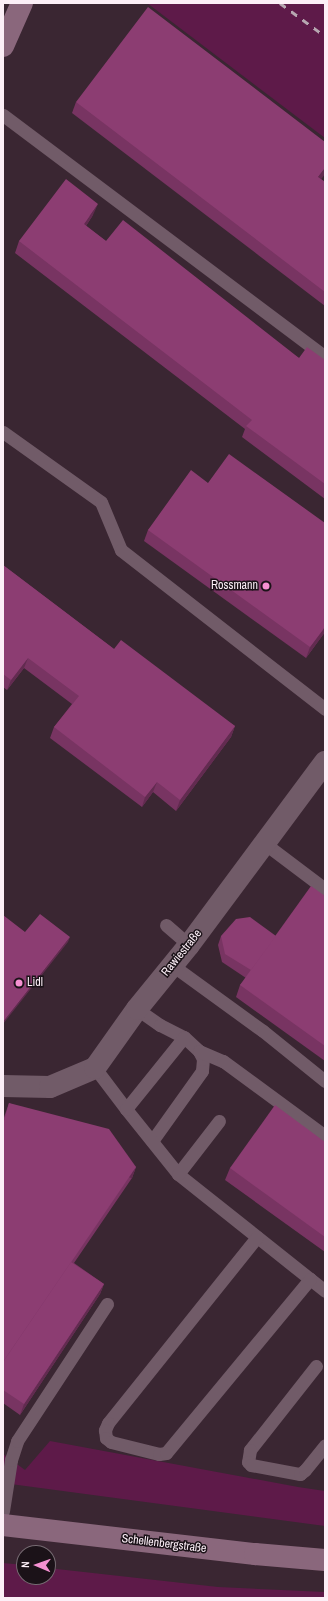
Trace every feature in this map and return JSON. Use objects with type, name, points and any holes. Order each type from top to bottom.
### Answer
[{"type":"street","points":[[3,46],[22,3]]},
{"type":"street","name":"Rawiestraße","points":[[95,1068],[138,1009],[189,945],[325,762]]},
{"type":"street","points":[[3,1086],[50,1087],[95,1068]]},
{"type":"street","name":"Schellenbergstraße","points":[[3,1526],[255,1554],[325,1560]]},
{"type":"lane","points":[[3,115],[325,357]]},
{"type":"lane","points":[[3,432],[101,502],[121,550],[325,709]]},
{"type":"lane","points":[[264,843],[325,889]]},
{"type":"lane","points":[[166,925],[189,945]]},
{"type":"lane","points":[[172,965],[263,1031],[325,1081]]},
{"type":"lane","points":[[138,1009],[160,1025],[184,1037],[199,1051],[223,1061],[325,1136]]},
{"type":"lane","points":[[126,1109],[184,1037]]},
{"type":"lane","points":[[152,1141],[202,1071],[203,1059],[199,1051]]},
{"type":"lane","points":[[95,1068],[178,1174],[325,1291]]},
{"type":"lane","points":[[178,1174],[219,1121]]},
{"type":"lane","points":[[257,1236],[108,1423],[105,1430],[106,1438],[110,1442],[159,1454],[166,1453],[310,1278]]},
{"type":"lane","points":[[3,1511],[11,1460],[17,1441],[108,1304]]},
{"type":"lane","points":[[316,1366],[250,1450],[248,1462],[251,1466],[300,1474],[320,1460],[325,1446]]},
{"type":"shaded area","points":[[147,3],[325,3],[325,138]]},
{"type":"shaded area","points":[[50,1441],[325,1491],[325,1526],[3,1483],[3,1454],[25,1470]]},
{"type":"shaded area","points":[[3,1563],[16,1564],[16,1585],[56,1585],[56,1569],[218,1587],[325,1592],[325,1598],[3,1598]]},
{"type":"building","points":[[148,7],[325,142],[325,168],[318,177],[325,182],[325,292],[76,102]]},
{"type":"building","points":[[66,179],[98,204],[84,224],[106,241],[123,220],[299,358],[307,347],[325,360],[325,484],[246,426],[252,420],[19,241]]},
{"type":"building","name":"Rossmann","points":[[229,454],[325,523],[325,627],[310,647],[148,530],[191,470],[208,483]]},
{"type":"building","points":[[3,565],[114,649],[121,640],[235,726],[180,800],[157,782],[145,797],[54,727],[79,696],[28,658],[11,680],[3,674]]},
{"type":"building","points":[[311,886],[325,896],[325,1046],[240,985]]},
{"type":"building","name":"Lidl","points":[[40,914],[70,937],[3,1022],[3,915],[25,932]]},
{"type":"building","points":[[250,917],[276,936],[251,970],[225,954],[221,936],[236,919]]},
{"type":"building","points":[[9,1103],[109,1129],[136,1167],[3,1362],[3,1124]]},
{"type":"building","points":[[275,1105],[325,1142],[325,1237],[230,1168]]},
{"type":"building","points":[[71,1262],[104,1284],[24,1404],[3,1390],[3,1362]]},
{"type":"railway","points":[[280,3],[325,36]]},
{"type":"place","name":"Rossmann","points":[[266,586]]},
{"type":"place","name":"Lidl","points":[[19,983]]}]
